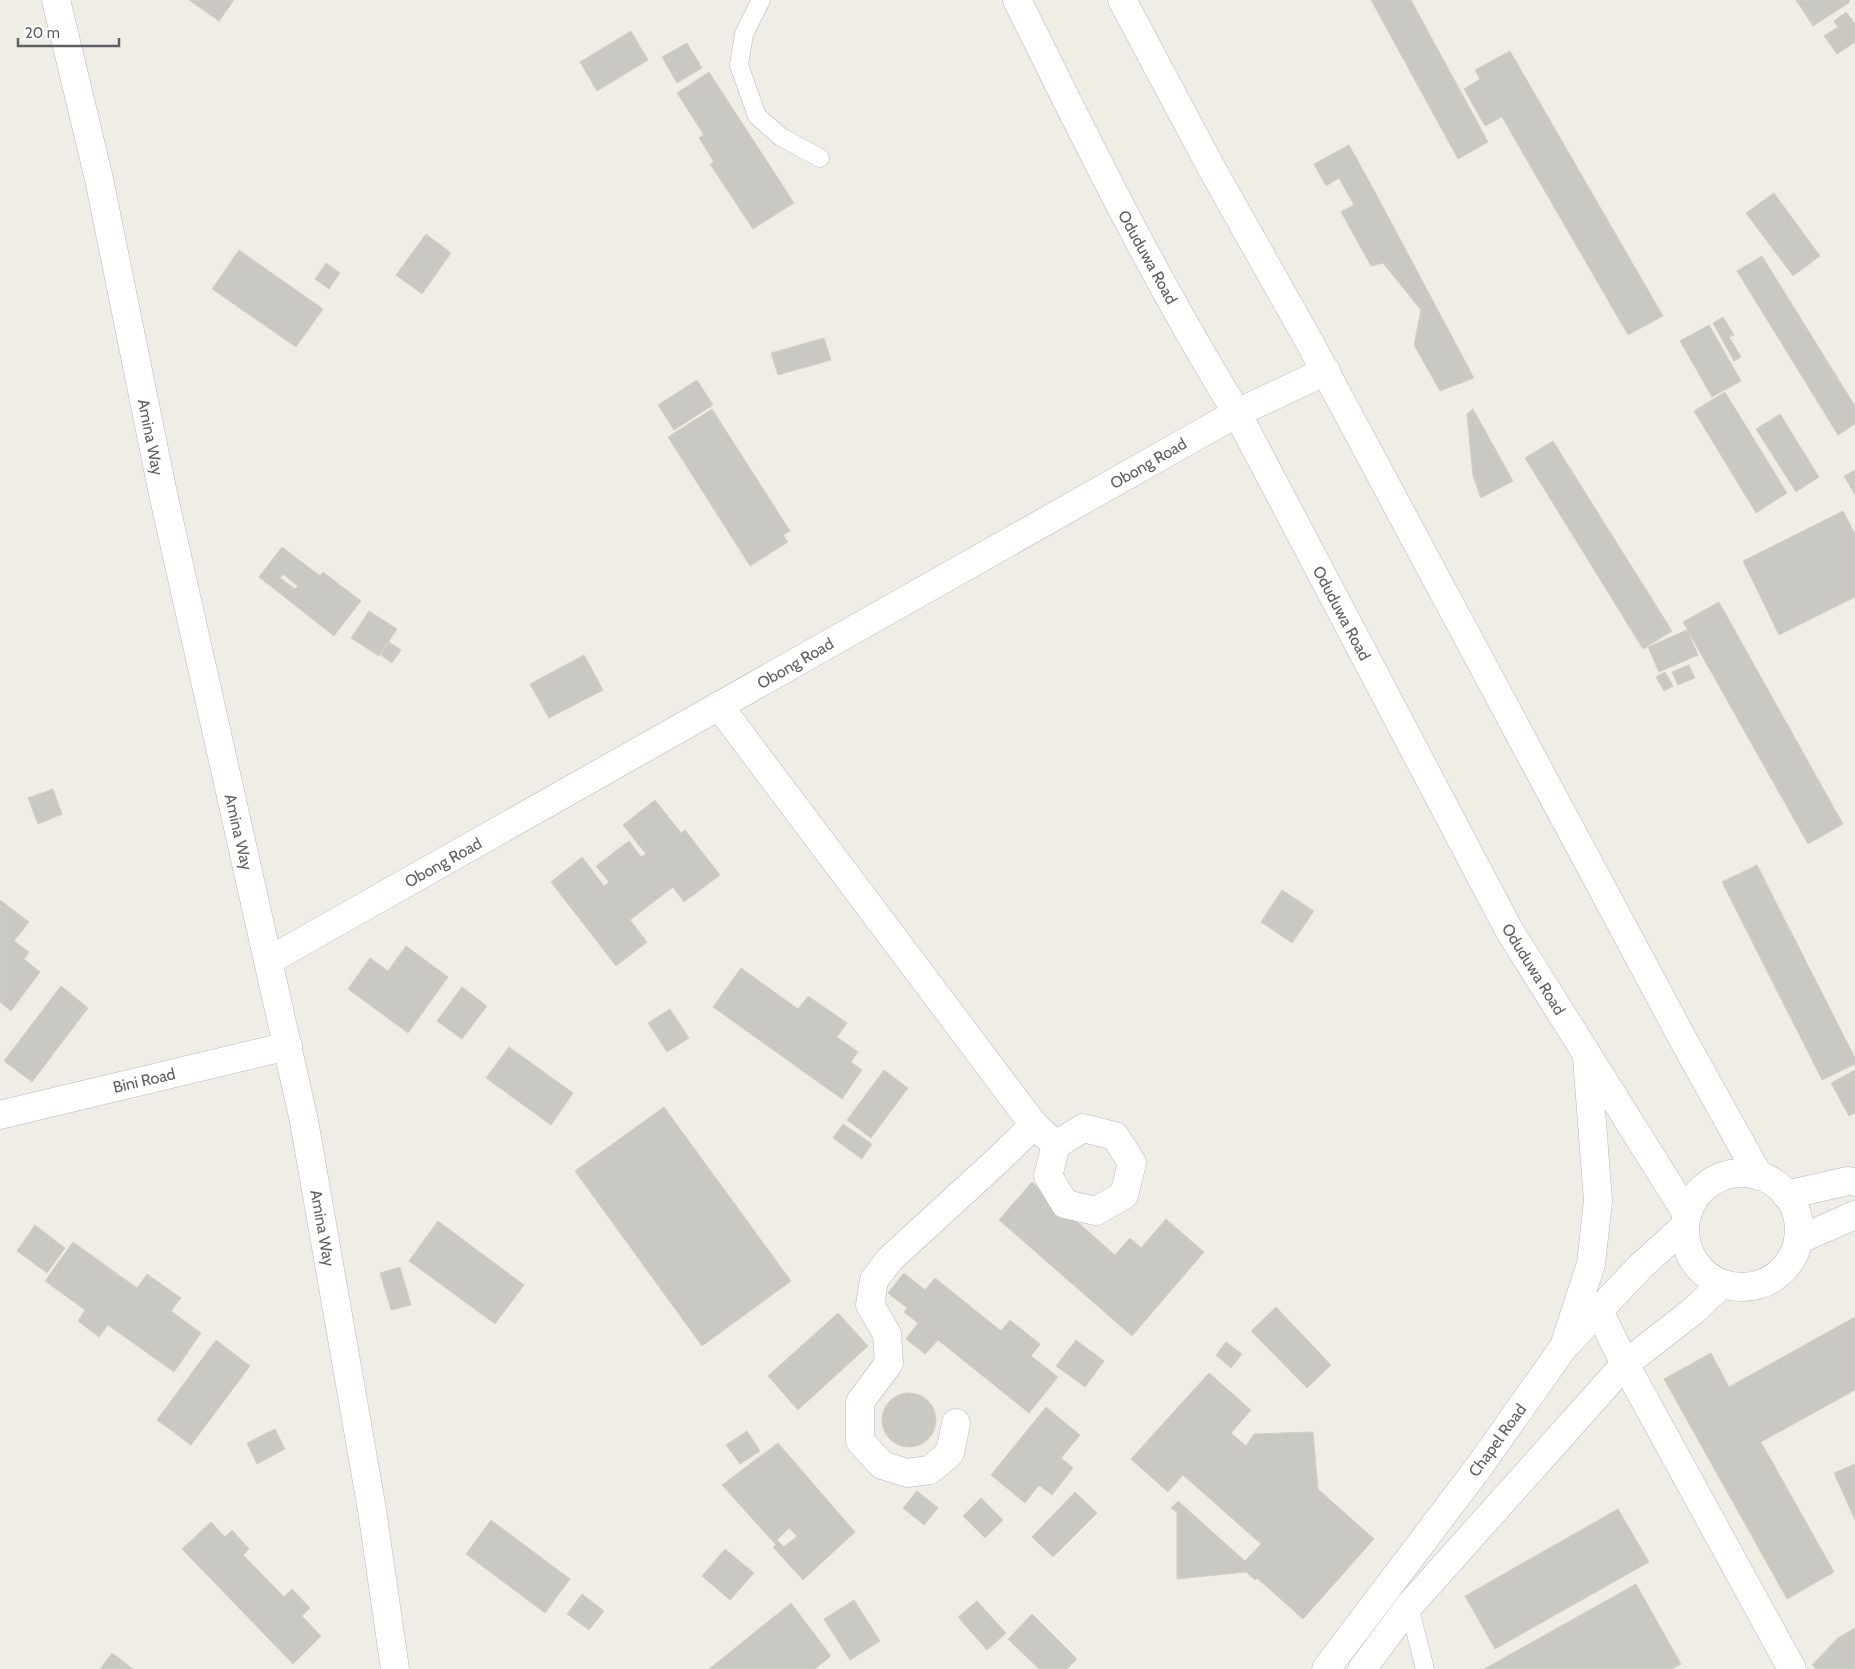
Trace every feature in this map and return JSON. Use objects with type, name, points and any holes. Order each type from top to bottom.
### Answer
[{"type":"street","name":"Amina Way","points":[[56,0],[99,179],[162,490],[304,1121],[365,1471],[395,1669]]},
{"type":"street","name":"Oduduwa Road","points":[[1017,0],[1114,196],[1237,413],[1508,930],[1587,1054],[1686,1220]]},
{"type":"street","points":[[1122,0],[1212,169],[1326,371],[1675,1025],[1759,1176]]},
{"type":"street","name":"Obong Road","points":[[268,961],[1237,413],[1326,371]]},
{"type":"street","points":[[719,706],[1034,1125],[1056,1145]]},
{"type":"street","name":"Bini Road","points":[[0,1114],[288,1046]]},
{"type":"street","points":[[1563,1348],[1591,1264],[1598,1201],[1587,1054]]},
{"type":"street","points":[[956,1423],[950,1453],[930,1470],[907,1473],[882,1465],[860,1440],[860,1402],[889,1363],[887,1334],[870,1305],[874,1280],[890,1259],[1034,1125]]},
{"type":"street","points":[[1741,1173],[1759,1176],[1774,1184],[1786,1195],[1794,1208],[1799,1224],[1798,1240],[1787,1266],[1777,1276],[1750,1287],[1736,1287],[1722,1284],[1706,1275],[1694,1261],[1687,1244],[1686,1220],[1695,1198],[1707,1184],[1723,1176],[1741,1173]]},
{"type":"street","points":[[1786,1195],[1848,1181],[1855,1182]]},
{"type":"street","points":[[1798,1240],[1855,1215]]},
{"type":"street","name":"Chapel Road","points":[[1326,1669],[1481,1464],[1563,1348],[1686,1220]]},
{"type":"street","points":[[1362,1669],[1409,1606],[1625,1364],[1692,1312],[1722,1284]]},
{"type":"street","points":[[1599,1311],[1625,1364],[1792,1669]]},
{"type":"lane","points":[[761,0],[744,34],[739,65],[756,116],[781,137],[820,158]]},
{"type":"lane","points":[[1409,1606],[1425,1669]]},
{"type":"building","points":[[189,0],[234,0],[219,21]]},
{"type":"building","points":[[1371,0],[1411,0],[1488,142],[1458,159]]},
{"type":"building","points":[[1796,0],[1849,0],[1850,2],[1813,26]]},
{"type":"building","points":[[1846,12],[1855,24],[1855,42],[1837,54],[1824,36],[1838,27],[1834,21]]},
{"type":"building","points":[[631,31],[648,60],[597,91],[580,62]]},
{"type":"building","points":[[687,43],[702,68],[677,83],[662,57]]},
{"type":"building","points":[[1510,51],[1663,316],[1628,335],[1502,117],[1485,126],[1464,89],[1480,79],[1475,70]]},
{"type":"building","points":[[709,72],[794,203],[753,229],[710,164],[714,162],[699,138],[704,135],[677,93]]},
{"type":"building","points":[[1349,145],[1474,378],[1440,391],[1414,345],[1421,310],[1383,263],[1371,266],[1341,212],[1354,205],[1339,178],[1326,186],[1314,164]]},
{"type":"building","points":[[1774,193],[1820,256],[1793,276],[1746,213]]},
{"type":"building","points":[[426,234],[451,253],[422,294],[396,275]]},
{"type":"building","points":[[239,250],[323,309],[296,347],[212,289]]},
{"type":"building","points":[[1762,256],[1855,406],[1855,424],[1838,435],[1737,271]]},
{"type":"building","points":[[326,263],[340,273],[329,289],[315,279]]},
{"type":"building","points":[[1723,317],[1734,335],[1729,337],[1741,357],[1734,361],[1713,323]]},
{"type":"building","points":[[1709,325],[1741,381],[1712,397],[1680,341]]},
{"type":"building","points":[[824,338],[831,360],[778,375],[771,353]]},
{"type":"building","points":[[697,380],[713,405],[674,430],[658,405]]},
{"type":"building","points":[[1725,392],[1787,493],[1756,513],[1694,411]]},
{"type":"building","points":[[712,409],[790,531],[783,535],[788,542],[750,566],[668,437]]},
{"type":"building","points":[[1473,409],[1513,481],[1481,498],[1473,476],[1467,414]]},
{"type":"building","points":[[1780,414],[1819,477],[1796,492],[1756,429]]},
{"type":"building","points":[[1553,441],[1672,631],[1643,649],[1525,458]]},
{"type":"building","points":[[1855,470],[1855,495],[1844,476]]},
{"type":"building","points":[[1843,511],[1855,534],[1855,597],[1779,635],[1743,561]]},
{"type":"building","points":[[282,547],[320,576],[323,572],[361,601],[334,636],[259,577]],"holes":[[[283,574],[298,586],[295,589],[280,578]]]},
{"type":"building","points":[[1719,602],[1843,824],[1808,844],[1683,622]]},
{"type":"building","points":[[369,611],[397,629],[379,656],[351,638]]},
{"type":"building","points":[[1687,630],[1698,655],[1659,672],[1648,647]]},
{"type":"building","points":[[389,642],[401,650],[392,663],[381,655]]},
{"type":"building","points":[[584,655],[603,690],[549,718],[530,684]]},
{"type":"building","points":[[1689,665],[1695,678],[1678,685],[1672,672]]},
{"type":"building","points":[[1665,672],[1673,686],[1664,691],[1656,677]]},
{"type":"building","points":[[53,789],[62,814],[38,824],[28,798]]},
{"type":"building","points":[[655,800],[681,833],[685,830],[720,875],[684,902],[673,887],[630,920],[647,942],[616,966],[551,882],[582,857],[604,886],[609,882],[596,866],[629,841],[641,857],[646,854],[623,825]]},
{"type":"building","points":[[1757,865],[1855,1058],[1855,1064],[1822,1080],[1722,882]]},
{"type":"building","points":[[1282,890],[1314,911],[1292,943],[1261,922]]},
{"type":"building","points":[[0,900],[29,922],[14,941],[29,952],[24,959],[40,972],[11,1011],[0,1002]]},
{"type":"building","points":[[406,946],[448,977],[408,1033],[348,989],[370,958],[388,971]]},
{"type":"building","points":[[741,968],[798,1009],[808,996],[847,1023],[837,1037],[858,1052],[851,1062],[862,1070],[842,1099],[713,1007]]},
{"type":"building","points":[[61,986],[88,1008],[32,1082],[4,1061]]},
{"type":"building","points":[[462,987],[487,1006],[462,1039],[437,1021]]},
{"type":"building","points":[[670,1009],[689,1038],[667,1052],[648,1023]]},
{"type":"building","points":[[509,1047],[573,1093],[551,1125],[486,1078]]},
{"type":"building","points":[[884,1070],[908,1088],[871,1138],[847,1120]]},
{"type":"building","points":[[1855,1070],[1855,1113],[1849,1116],[1831,1083]]},
{"type":"building","points":[[664,1107],[791,1281],[702,1346],[575,1171]]},
{"type":"building","points":[[843,1124],[872,1144],[862,1159],[833,1138]]},
{"type":"building","points":[[1032,1182],[1115,1255],[1130,1238],[1141,1248],[1166,1219],[1204,1252],[1132,1336],[999,1220]]},
{"type":"building","points":[[438,1221],[524,1285],[495,1324],[409,1261]]},
{"type":"building","points":[[35,1225],[65,1248],[47,1273],[17,1251]]},
{"type":"building","points":[[73,1242],[137,1288],[147,1274],[181,1298],[171,1311],[201,1333],[174,1372],[108,1325],[99,1337],[78,1321],[85,1310],[45,1281]]},
{"type":"building","points":[[400,1267],[411,1305],[391,1310],[380,1273]]},
{"type":"building","points":[[904,1273],[925,1290],[935,1278],[1001,1331],[1010,1320],[1040,1344],[1031,1356],[1058,1377],[1029,1413],[938,1340],[925,1354],[906,1339],[918,1323],[904,1312],[907,1308],[888,1293]]},
{"type":"building","points":[[1276,1307],[1331,1365],[1307,1388],[1251,1331]]},
{"type":"building","points":[[838,1313],[868,1346],[798,1410],[768,1376]]},
{"type":"building","points":[[1855,1317],[1855,1390],[1761,1442],[1834,1572],[1787,1599],[1664,1379],[1711,1353],[1729,1387]]},
{"type":"building","points":[[216,1340],[250,1366],[191,1445],[157,1420]]},
{"type":"building","points":[[1076,1340],[1104,1361],[1085,1387],[1056,1366]]},
{"type":"building","points":[[1226,1342],[1242,1354],[1231,1368],[1216,1355]]},
{"type":"building","points":[[1209,1373],[1251,1410],[1231,1433],[1246,1446],[1254,1434],[1313,1432],[1318,1489],[1374,1539],[1303,1619],[1257,1578],[1255,1580],[1246,1572],[1177,1579],[1177,1512],[1171,1508],[1178,1501],[1245,1561],[1261,1544],[1183,1475],[1168,1492],[1131,1459]]},
{"type":"building","points":[[909,1393],[919,1395],[928,1401],[934,1410],[936,1420],[934,1430],[928,1439],[919,1445],[909,1447],[899,1445],[890,1439],[884,1430],[882,1420],[884,1410],[890,1401],[899,1395]]},
{"type":"building","points":[[1046,1407],[1080,1435],[1061,1458],[1073,1468],[1052,1495],[1039,1485],[1025,1503],[991,1475]]},
{"type":"building","points":[[275,1429],[285,1449],[257,1464],[247,1443]]},
{"type":"building","points":[[747,1431],[760,1451],[740,1464],[726,1445]]},
{"type":"building","points":[[778,1443],[855,1532],[803,1580],[773,1547],[776,1545],[722,1485]],"holes":[[[789,1528],[797,1536],[784,1547],[777,1540]]]},
{"type":"building","points":[[1855,1464],[1855,1520],[1834,1473]]},
{"type":"building","points":[[917,1491],[938,1508],[924,1525],[903,1508]]},
{"type":"building","points":[[1075,1492],[1097,1513],[1053,1557],[1032,1537]]},
{"type":"building","points":[[981,1498],[1003,1520],[985,1538],[963,1516]]},
{"type":"building","points":[[1618,1509],[1649,1562],[1495,1649],[1465,1596]]},
{"type":"building","points":[[491,1520],[570,1579],[545,1613],[466,1554]]},
{"type":"building","points":[[211,1522],[225,1537],[232,1530],[249,1549],[243,1555],[284,1597],[292,1589],[310,1608],[302,1616],[321,1636],[293,1664],[182,1549]]},
{"type":"building","points":[[725,1549],[754,1573],[730,1600],[702,1576]]},
{"type":"building","points":[[1636,1584],[1681,1664],[1672,1669],[1484,1669]]},
{"type":"building","points":[[582,1594],[604,1611],[589,1630],[567,1614]]},
{"type":"building","points":[[854,1600],[880,1641],[850,1660],[824,1619]]},
{"type":"building","points":[[977,1601],[1006,1633],[987,1650],[958,1617]]},
{"type":"building","points":[[791,1603],[831,1656],[815,1669],[709,1669]]},
{"type":"building","points":[[1032,1614],[1077,1659],[1067,1669],[1039,1669],[1008,1639]]},
{"type":"building","points":[[1855,1628],[1855,1669],[1816,1669],[1812,1665],[1838,1638]]},
{"type":"building","points":[[112,1653],[133,1669],[100,1669]]}]
